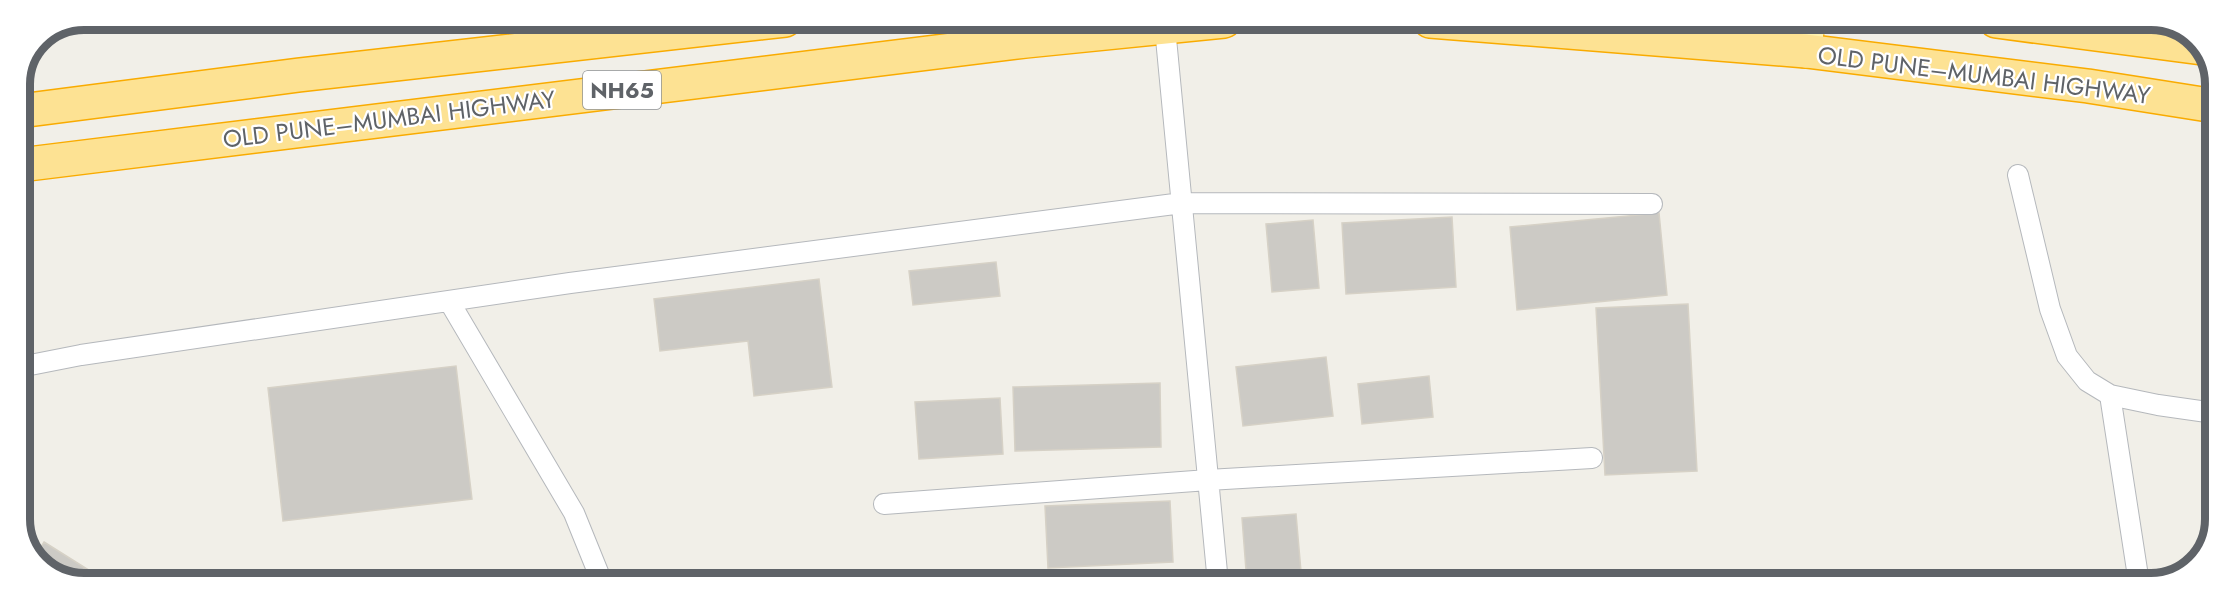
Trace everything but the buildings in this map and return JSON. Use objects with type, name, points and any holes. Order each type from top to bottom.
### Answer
[{"type":"highway","name":"NH65","points":[[30,110],[299,75],[697,30]]},
{"type":"highway","name":"OLD PUNE–MUMBAI HIGHWAY","points":[[30,164],[1026,41],[1144,30]]},
{"type":"highway","name":"OLD PUNE–MUMBAI HIGHWAY","points":[[1656,30],[1807,36],[2205,104]]},
{"type":"highway","points":[[2074,30],[2190,46]]},
{"type":"lane","points":[[1165,30],[1217,573]]},
{"type":"lane","points":[[2018,175],[2050,309],[2067,356],[2087,381],[2110,395],[2205,412]]},
{"type":"lane","points":[[30,365],[81,355],[449,301],[1182,203],[1652,204]]},
{"type":"lane","points":[[449,301],[574,513],[598,573]]},
{"type":"lane","points":[[2110,395],[2137,573]]},
{"type":"lane","points":[[884,504],[1208,480],[1592,458]]}]
